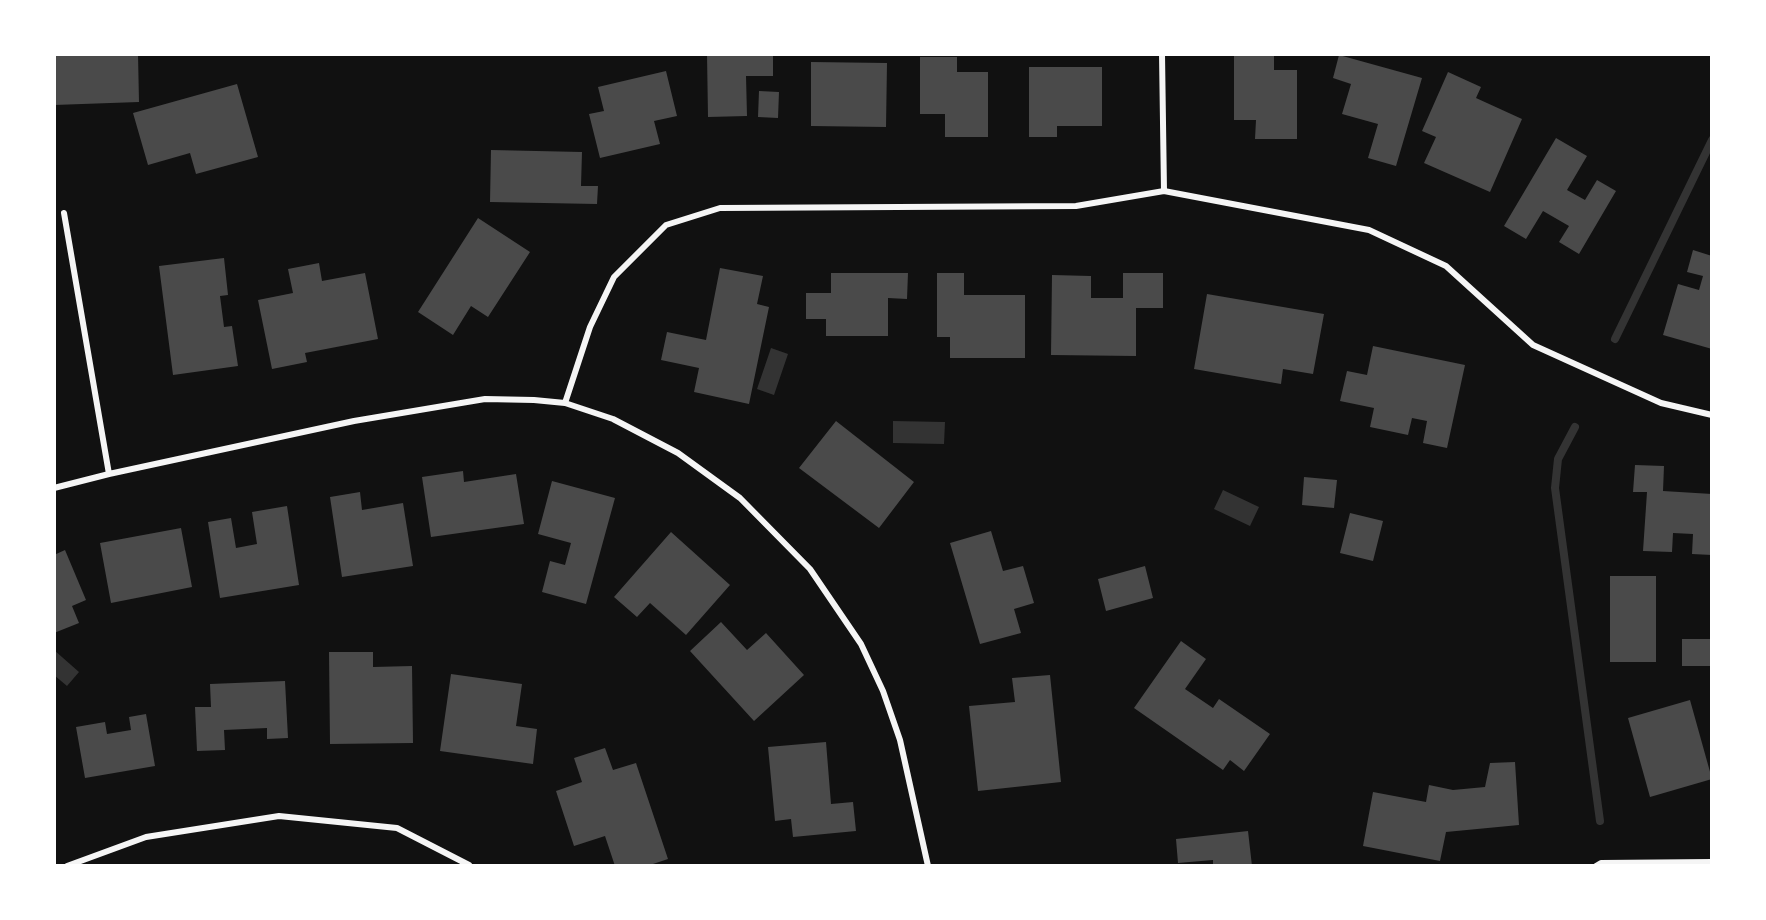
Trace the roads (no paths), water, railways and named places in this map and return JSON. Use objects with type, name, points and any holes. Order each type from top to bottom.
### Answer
[{"type":"street","points":[[1162,54],[1164,191]]},
{"type":"street","points":[[565,403],[590,327],[614,277],[666,225],[720,208],[1076,206],[1164,191],[1369,230],[1446,266],[1533,345],[1661,403],[1712,414]]},
{"type":"street","points":[[64,213],[110,474]]},
{"type":"street","points":[[54,488],[342,424],[485,399],[565,403],[613,420],[678,453],[740,498],[810,569],[861,644],[883,691],[900,740],[928,866]]},
{"type":"street","points":[[67,866],[146,837],[279,816],[397,828],[469,865]]},
{"type":"street","points":[[1596,866],[1601,863],[1712,862]]},
{"type":"waterway","points":[[1615,339],[1712,140]]},
{"type":"waterway","points":[[1575,427],[1558,459],[1555,488],[1600,821]]}]
